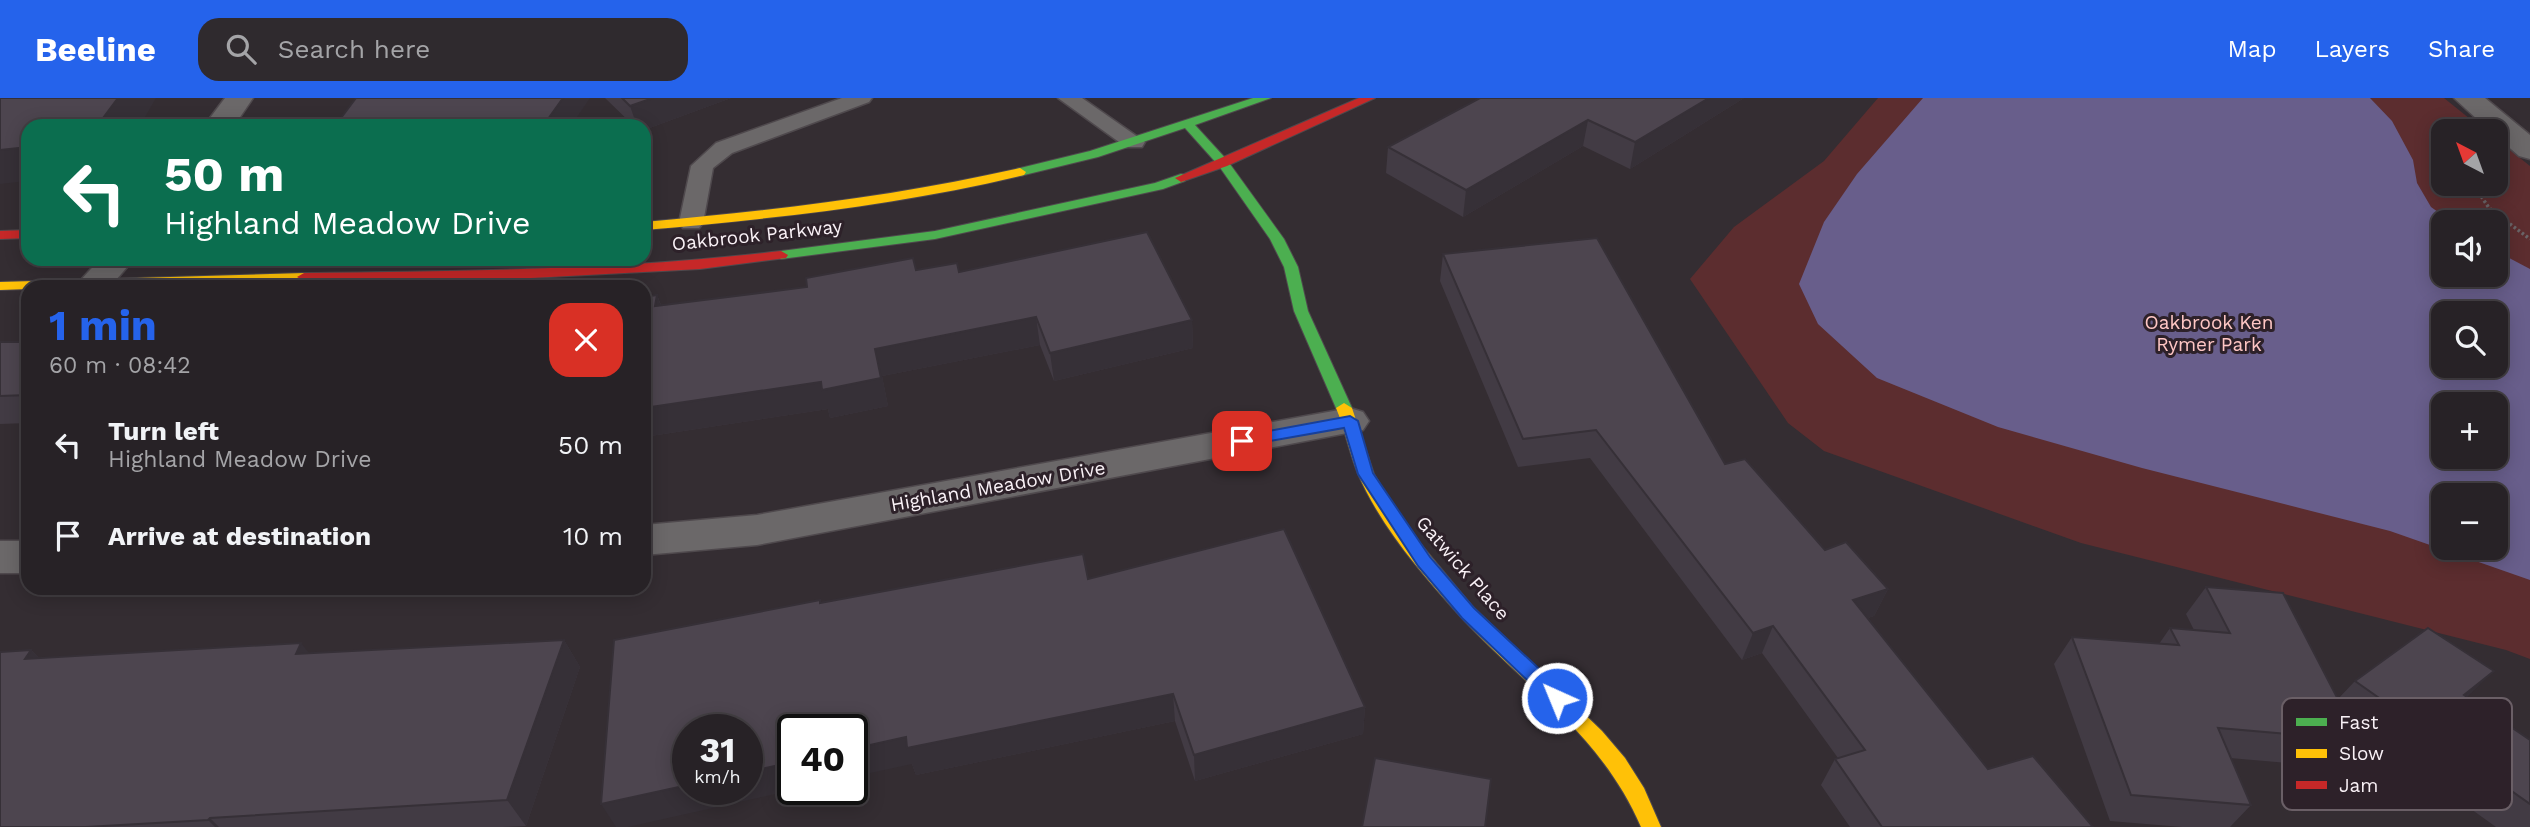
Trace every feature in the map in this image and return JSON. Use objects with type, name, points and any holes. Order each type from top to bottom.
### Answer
[{"type":"street","points":[[224,119],[239,98]]},
{"type":"street","name":"Oakbrook Parkway","points":[[651,226],[756,217],[956,187],[1134,142],[1265,98]]},
{"type":"street","name":"Oakbrook Parkway","points":[[43,280],[107,271],[512,275],[700,265],[935,235],[1159,186],[1223,163],[1369,98]]},
{"type":"street","points":[[2468,98],[2530,150]]},
{"type":"street","name":"Gatwick Place","points":[[1189,125],[1223,163],[1276,239],[1291,267],[1301,311],[1350,421],[1366,474],[1424,562],[1468,613],[1539,679],[1611,755],[1644,806],[1651,827]]},
{"type":"street","points":[[0,235],[21,234]]},
{"type":"street","name":"Oakbrook Parkway","points":[[0,286],[21,283]]},
{"type":"street","name":"Highland Meadow Drive","points":[[651,539],[757,530],[1350,421]]},
{"type":"street","points":[[0,557],[21,556]]},
{"type":"lane","points":[[691,223],[702,166],[724,148],[862,98]]},
{"type":"lane","points":[[1068,98],[1134,142]]},
{"type":"path","points":[[2481,196],[2502,219],[2530,239]]},
{"type":"green space","name":"Oakbrook Ken Rymer Park","points":[[1878,98],[2444,98],[2470,119],[2431,119],[2431,196],[2508,196],[2508,149],[2530,166],[2530,659],[2506,650],[2081,543],[1824,451],[1788,423],[1690,279],[1734,227],[1824,161]]},
{"type":"shaded area","name":"Oakbrook Ken Rymer Park","points":[[1923,98],[2370,98],[2392,121],[2413,160],[2417,183],[2435,210],[2431,210],[2431,287],[2508,287],[2508,257],[2530,269],[2530,580],[2473,560],[2508,560],[2508,483],[2431,483],[2431,545],[2390,531],[2142,468],[1998,427],[1877,378],[1818,324],[1799,284],[1824,222],[1857,174]]},
{"type":"building","points":[[0,98],[118,98],[102,119],[21,119],[21,148],[0,150]]},
{"type":"building","points":[[356,98],[563,98],[548,119],[340,119]]},
{"type":"building","points":[[622,98],[653,98],[630,106]]},
{"type":"building","points":[[1480,98],[1709,98],[1635,142],[1588,120],[1466,190],[1388,147]]},
{"type":"building","points":[[1147,232],[1192,320],[1050,353],[1036,317],[875,349],[881,378],[822,390],[821,382],[651,407],[651,296],[657,295],[655,306],[807,287],[806,278],[913,258],[916,270],[957,263],[959,272]]},
{"type":"building","points":[[1597,238],[1725,464],[1745,459],[1825,550],[1846,542],[1888,589],[1853,600],[1988,769],[2033,756],[2093,827],[1882,827],[1835,759],[1865,750],[1773,626],[1753,633],[1596,430],[1523,439],[1443,254]]},
{"type":"building","points":[[0,342],[21,342],[21,395],[0,396]]},
{"type":"building","points":[[1284,529],[1365,707],[1194,755],[1173,694],[907,748],[906,737],[868,745],[868,714],[777,714],[777,765],[763,769],[763,714],[672,714],[672,788],[601,804],[614,640],[820,600],[820,603],[1083,554],[1088,579]]},
{"type":"building","points":[[2206,587],[2283,593],[2337,698],[2282,698],[2282,733],[2218,728],[2251,805],[2131,795],[2072,637],[2179,645],[2170,628],[2230,633]]},
{"type":"building","points":[[2428,628],[2494,671],[2464,695],[2468,698],[2379,698],[2355,681]]},
{"type":"building","points":[[564,640],[507,800],[86,827],[0,827],[0,652],[31,650],[25,659],[301,643],[296,654]]},
{"type":"building","points":[[2512,728],[2530,740],[2530,804],[2512,791]]},
{"type":"building","points":[[1375,758],[1491,779],[1485,827],[1362,827]]},
{"type":"traffic: fast","points":[[1020,172],[1094,154],[1265,98]]},
{"type":"traffic: fast","points":[[1189,125],[1223,163],[1277,239],[1291,267],[1301,311],[1344,408]]},
{"type":"traffic: fast","points":[[781,255],[935,235],[1159,186],[1181,178]]},
{"type":"traffic: slow","points":[[651,225],[833,206],[1020,172]]},
{"type":"traffic: slow","points":[[203,280],[304,277]]},
{"type":"traffic: slow","points":[[0,286],[21,285]]},
{"type":"traffic: slow","points":[[1344,408],[1366,474],[1398,529],[1466,611],[1595,736],[1618,764],[1637,794],[1651,827]]},
{"type":"traffic: jam","points":[[1181,178],[1223,163],[1369,98]]},
{"type":"traffic: jam","points":[[0,235],[21,234]]},
{"type":"traffic: jam","points":[[304,277],[512,275],[700,265],[781,255]]},
{"type":"route","points":[[1242,441],[1350,421],[1366,474],[1390,515],[1424,562],[1468,613],[1557,698]]}]
